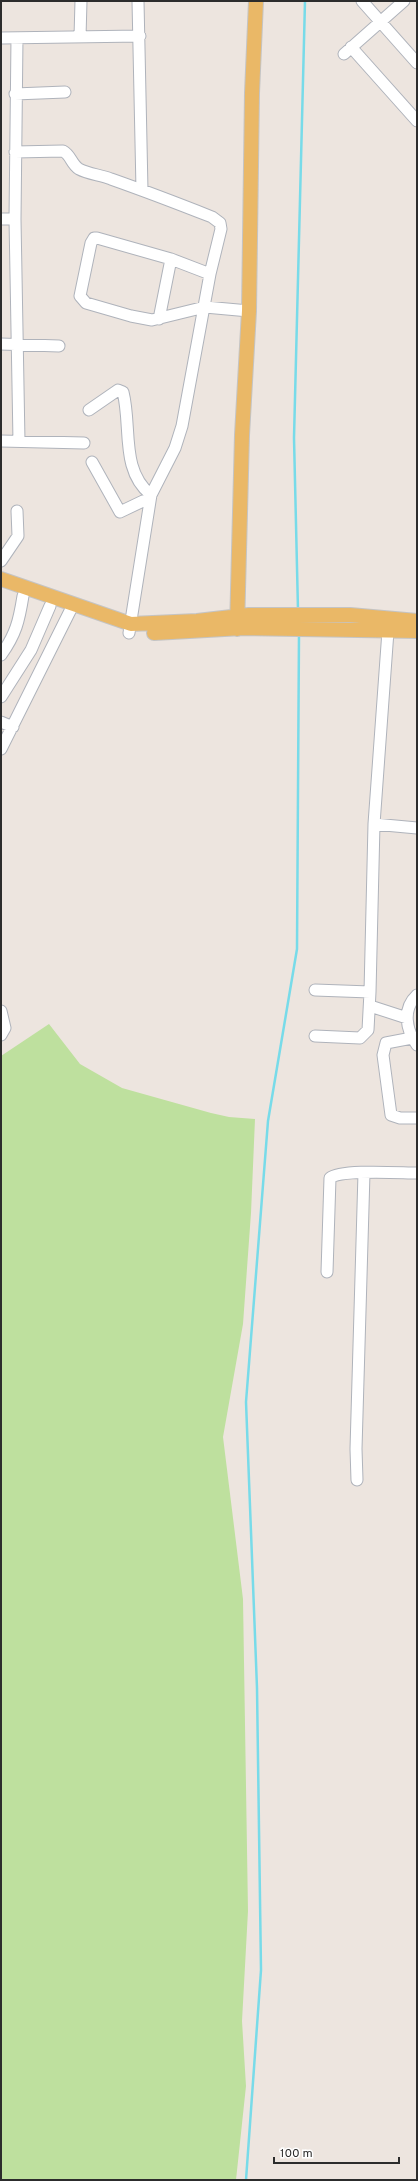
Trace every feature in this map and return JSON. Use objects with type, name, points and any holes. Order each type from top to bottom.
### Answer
[{"type":"main road","points":[[237,622],[242,435],[248,311],[252,93],[256,1]]},
{"type":"main road","points":[[1,579],[71,609],[130,628],[198,621],[256,622],[323,615],[417,621]]},
{"type":"main road","points":[[1,588],[50,606],[71,609]]},
{"type":"main road","points":[[256,622],[323,629],[388,632],[417,631]]},
{"type":"street","points":[[80,37],[81,1]]},
{"type":"street","points":[[138,1],[140,36],[142,190]]},
{"type":"street","points":[[362,1],[417,62]]},
{"type":"street","points":[[404,1],[348,50],[417,121]]},
{"type":"street","points":[[1,38],[140,36]]},
{"type":"street","points":[[16,38],[15,219],[19,441]]},
{"type":"street","points":[[15,94],[64,92]]},
{"type":"street","points":[[15,152],[63,151],[68,154],[72,162],[80,170],[98,174],[142,190],[212,217],[220,223],[220,230],[210,274],[182,426],[175,448],[151,498],[130,628]]},
{"type":"street","points":[[1,219],[15,219]]},
{"type":"street","points":[[210,274],[170,259],[100,238],[94,238],[80,291],[81,299],[86,303],[131,316],[159,319],[205,307],[248,311]]},
{"type":"street","points":[[159,319],[170,259]]},
{"type":"street","points":[[1,344],[59,346]]},
{"type":"street","points":[[89,410],[118,390],[123,392],[132,466],[141,486],[151,498]]},
{"type":"street","points":[[1,441],[84,442]]},
{"type":"street","points":[[92,462],[120,512],[151,498]]},
{"type":"street","points":[[1,561],[18,536],[17,511]]},
{"type":"street","points":[[1,655],[10,643],[17,629],[23,596]]},
{"type":"street","points":[[1,697],[31,650],[50,606]]},
{"type":"street","points":[[1,749],[71,609]]},
{"type":"street","points":[[315,1036],[360,1038],[368,1030],[370,1006],[374,824],[388,632]]},
{"type":"street","points":[[1,722],[13,727]]},
{"type":"street","points":[[374,824],[417,828]]},
{"type":"street","points":[[315,990],[370,992]]},
{"type":"street","points":[[417,995],[408,1007],[406,1018],[414,1042],[386,1043],[383,1055],[391,1115],[400,1118],[417,1118]]},
{"type":"street","points":[[370,1006],[406,1018]]},
{"type":"street","points":[[1,1011],[4,1028],[1,1034]]},
{"type":"street","points":[[357,1480],[356,1449],[364,1173]]},
{"type":"street","points":[[327,1272],[329,1182],[335,1175],[364,1173],[417,1173]]},
{"type":"green space","points":[[49,1024],[80,1064],[122,1088],[211,1113],[229,1117],[255,1119],[251,1213],[243,1324],[223,1437],[243,1599],[248,1911],[242,2021],[246,2086],[236,2180],[1,2180],[1,1056]]},
{"type":"waterway","points":[[298,610],[294,438],[305,1]]},
{"type":"waterway","points":[[246,2180],[261,1970],[257,1688],[246,1402],[268,1121],[297,949],[299,633]]}]
